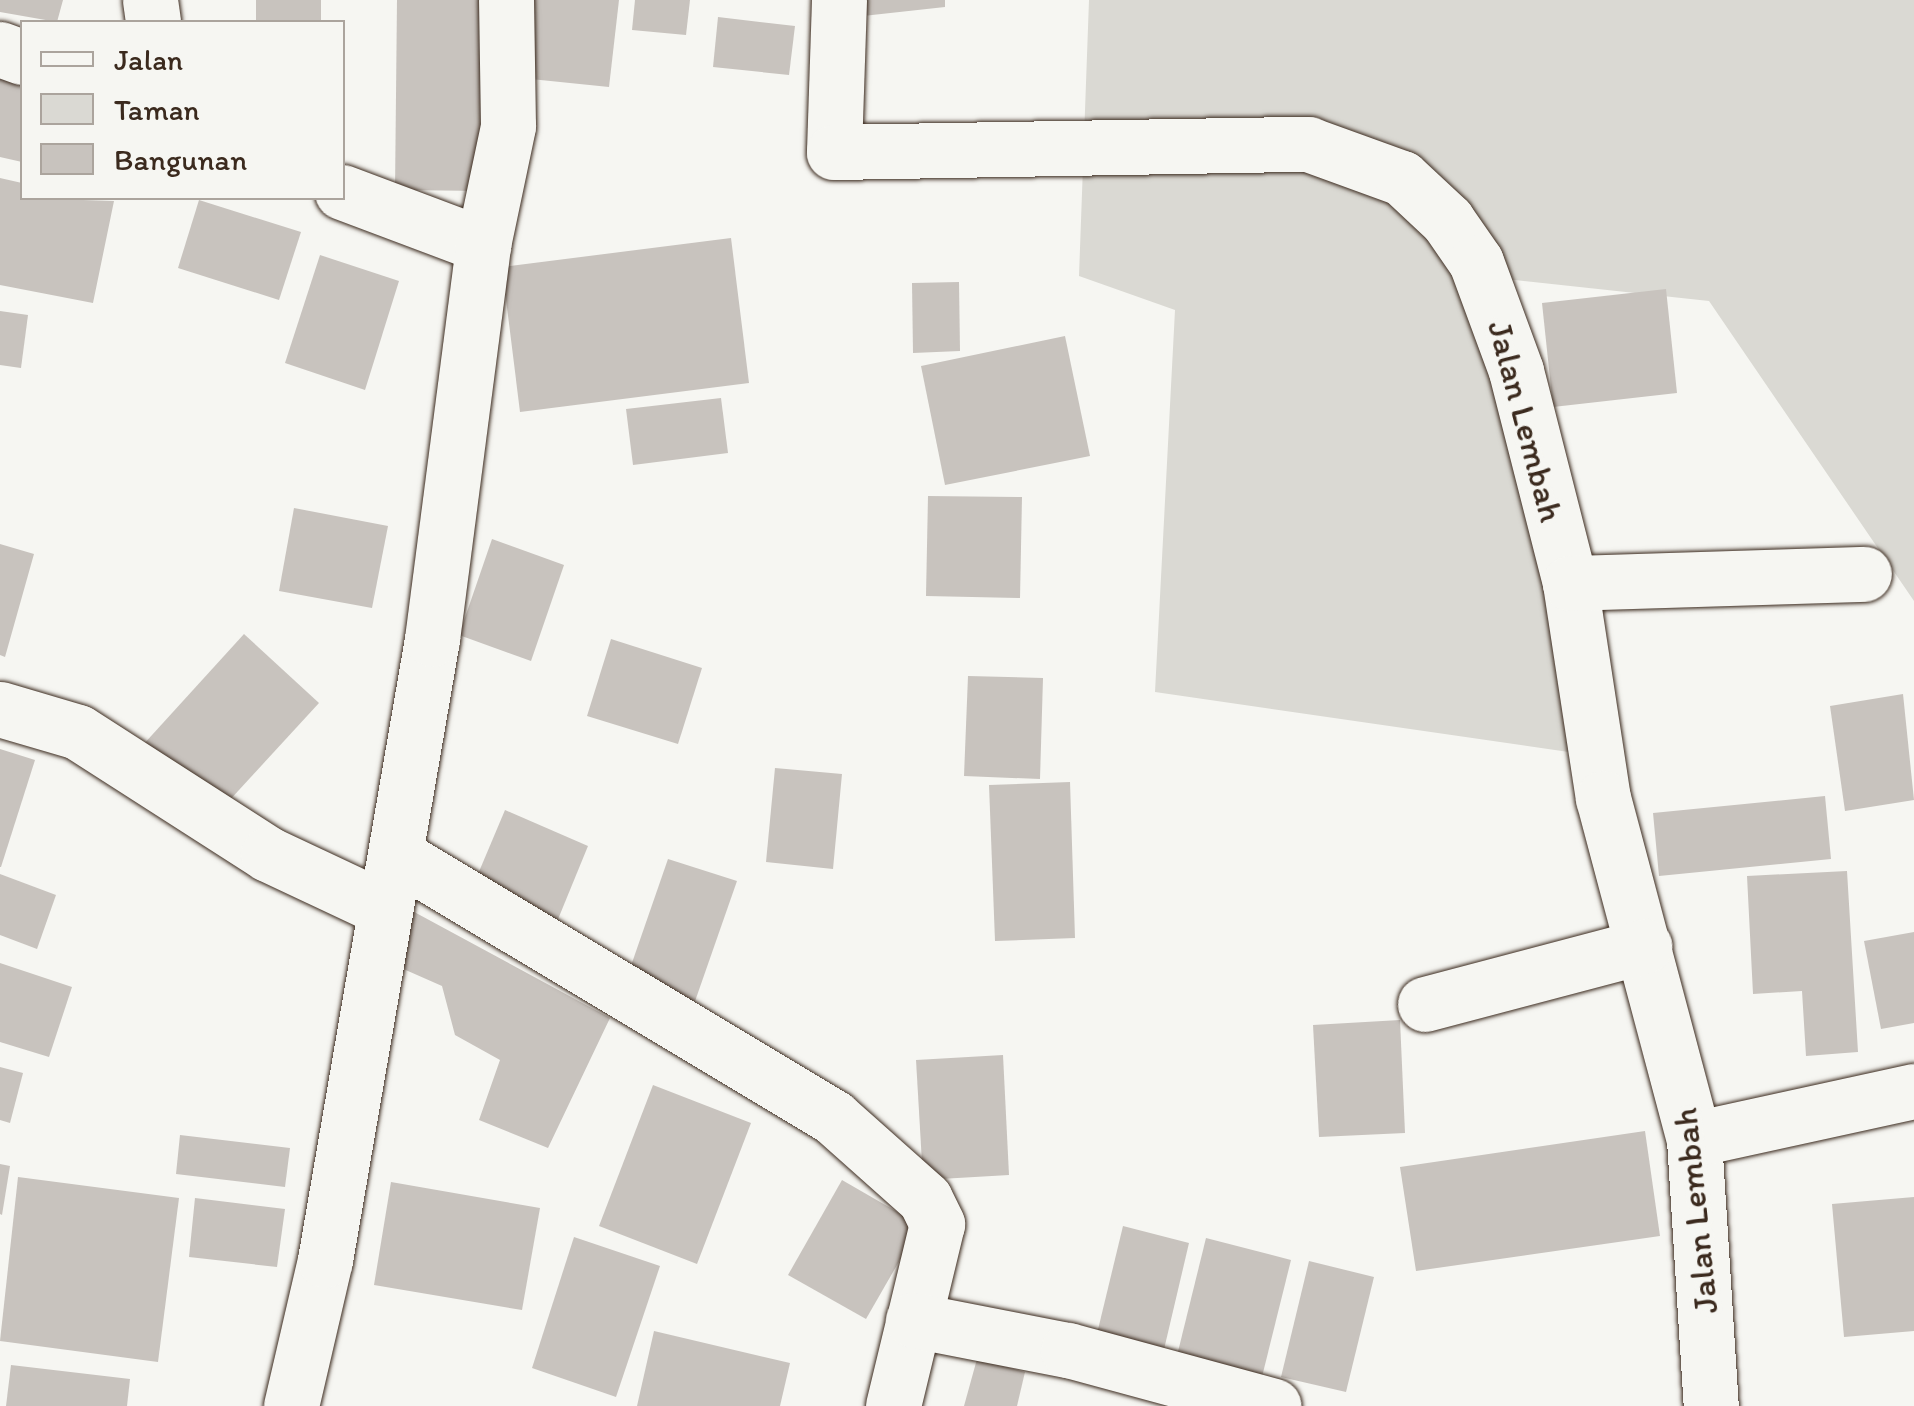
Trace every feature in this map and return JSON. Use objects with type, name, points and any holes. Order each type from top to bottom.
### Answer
[{"type":"street","points":[[291,1406],[325,1260],[396,855],[483,245],[508,126],[506,0]]},
{"type":"street","name":"Jalan Lembah","points":[[840,0],[834,152],[1308,144],[1402,178],[1447,220],[1493,299],[1570,582],[1603,798],[1694,1139],[1711,1406]]},
{"type":"street","points":[[345,193],[483,245]]},
{"type":"street","points":[[1570,582],[1864,574]]},
{"type":"street","points":[[0,708],[78,732],[268,854],[385,909]]},
{"type":"street","points":[[396,855],[833,1116],[887,1162],[937,1224],[894,1406]]},
{"type":"street","points":[[1425,1004],[1644,946]]},
{"type":"street","points":[[1694,1139],[1914,1091]]},
{"type":"street","points":[[913,1320],[1068,1350],[1274,1406]]},
{"type":"green space","points":[[1089,0],[1914,0],[1914,601],[1709,301],[1497,278],[1603,757],[1155,692],[1175,310],[1079,276]]},
{"type":"building","points":[[0,0],[63,0],[58,20],[0,12]]},
{"type":"building","points":[[256,0],[321,0],[321,20],[256,20]]},
{"type":"building","points":[[397,0],[489,0],[486,191],[395,190]]},
{"type":"building","points":[[529,0],[619,0],[609,87],[521,78]]},
{"type":"building","points":[[635,0],[690,0],[686,35],[632,30]]},
{"type":"building","points":[[861,0],[945,0],[945,7],[863,16]]},
{"type":"building","points":[[718,17],[795,26],[789,75],[713,67]]},
{"type":"building","points":[[0,78],[20,83],[20,162],[0,157]]},
{"type":"building","points":[[0,178],[20,183],[20,200],[114,201],[93,303],[0,285]]},
{"type":"building","points":[[199,200],[301,232],[279,300],[178,268]]},
{"type":"building","points":[[731,238],[749,383],[520,412],[502,267]]},
{"type":"building","points":[[320,255],[399,281],[365,390],[285,363]]},
{"type":"building","points":[[959,282],[960,351],[913,353],[912,283]]},
{"type":"building","points":[[1666,289],[1677,393],[1553,407],[1542,303]]},
{"type":"building","points":[[0,311],[28,315],[21,368],[0,365]]},
{"type":"building","points":[[1065,336],[1090,456],[945,485],[921,366]]},
{"type":"building","points":[[721,398],[728,453],[633,465],[626,409]]},
{"type":"building","points":[[928,496],[1022,497],[1020,598],[926,596]]},
{"type":"building","points":[[294,508],[388,526],[372,608],[279,591]]},
{"type":"building","points":[[492,539],[564,565],[531,661],[459,635]]},
{"type":"building","points":[[0,544],[34,554],[5,657],[0,655]]},
{"type":"building","points":[[244,634],[319,703],[216,815],[142,746]]},
{"type":"building","points":[[611,639],[702,668],[678,744],[587,716]]},
{"type":"building","points":[[968,676],[1043,678],[1040,779],[964,776]]},
{"type":"building","points":[[1903,694],[1914,800],[1845,811],[1830,706]]},
{"type":"building","points":[[0,749],[35,760],[1,867],[0,867]]},
{"type":"building","points":[[775,768],[842,774],[833,869],[766,862]]},
{"type":"building","points":[[1070,782],[1075,938],[995,941],[989,785]]},
{"type":"building","points":[[1825,796],[1831,859],[1659,876],[1653,813]]},
{"type":"building","points":[[505,810],[588,846],[554,929],[470,893]]},
{"type":"building","points":[[668,859],[737,881],[693,1007],[625,983]]},
{"type":"building","points":[[1847,871],[1858,1052],[1806,1056],[1802,991],[1753,994],[1747,876]]},
{"type":"building","points":[[0,874],[56,895],[37,949],[0,935]]},
{"type":"building","points":[[405,907],[610,1018],[548,1148],[479,1120],[500,1060],[455,1035],[442,986],[383,960]]},
{"type":"building","points":[[1914,932],[1914,1023],[1881,1029],[1864,941]]},
{"type":"building","points":[[0,963],[72,987],[49,1057],[0,1042]]},
{"type":"building","points":[[1400,1020],[1405,1133],[1319,1137],[1313,1025]]},
{"type":"building","points":[[1003,1055],[1009,1175],[923,1180],[916,1060]]},
{"type":"building","points":[[0,1067],[23,1073],[10,1123],[0,1120]]},
{"type":"building","points":[[653,1085],[751,1123],[697,1264],[599,1226]]},
{"type":"building","points":[[1645,1131],[1660,1236],[1416,1271],[1400,1167]]},
{"type":"building","points":[[180,1135],[290,1148],[285,1187],[176,1174]]},
{"type":"building","points":[[0,1164],[10,1166],[2,1215],[0,1214]]},
{"type":"building","points":[[18,1177],[179,1198],[158,1362],[0,1341]]},
{"type":"building","points":[[842,1180],[920,1225],[866,1319],[788,1275]]},
{"type":"building","points":[[391,1182],[540,1208],[522,1310],[374,1285]]},
{"type":"building","points":[[1914,1197],[1914,1331],[1844,1337],[1832,1204]]},
{"type":"building","points":[[195,1198],[285,1209],[277,1267],[189,1257]]},
{"type":"building","points":[[1123,1226],[1189,1243],[1162,1358],[1095,1342]]},
{"type":"building","points":[[574,1237],[660,1266],[616,1397],[532,1368]]},
{"type":"building","points":[[1206,1238],[1291,1260],[1257,1397],[1172,1376]]},
{"type":"building","points":[[1309,1261],[1374,1277],[1346,1392],[1281,1377]]},
{"type":"building","points":[[654,1331],[790,1363],[780,1406],[637,1406]]},
{"type":"building","points":[[977,1359],[1025,1372],[1017,1406],[964,1406]]},
{"type":"building","points":[[11,1365],[130,1379],[127,1406],[6,1406]]}]
